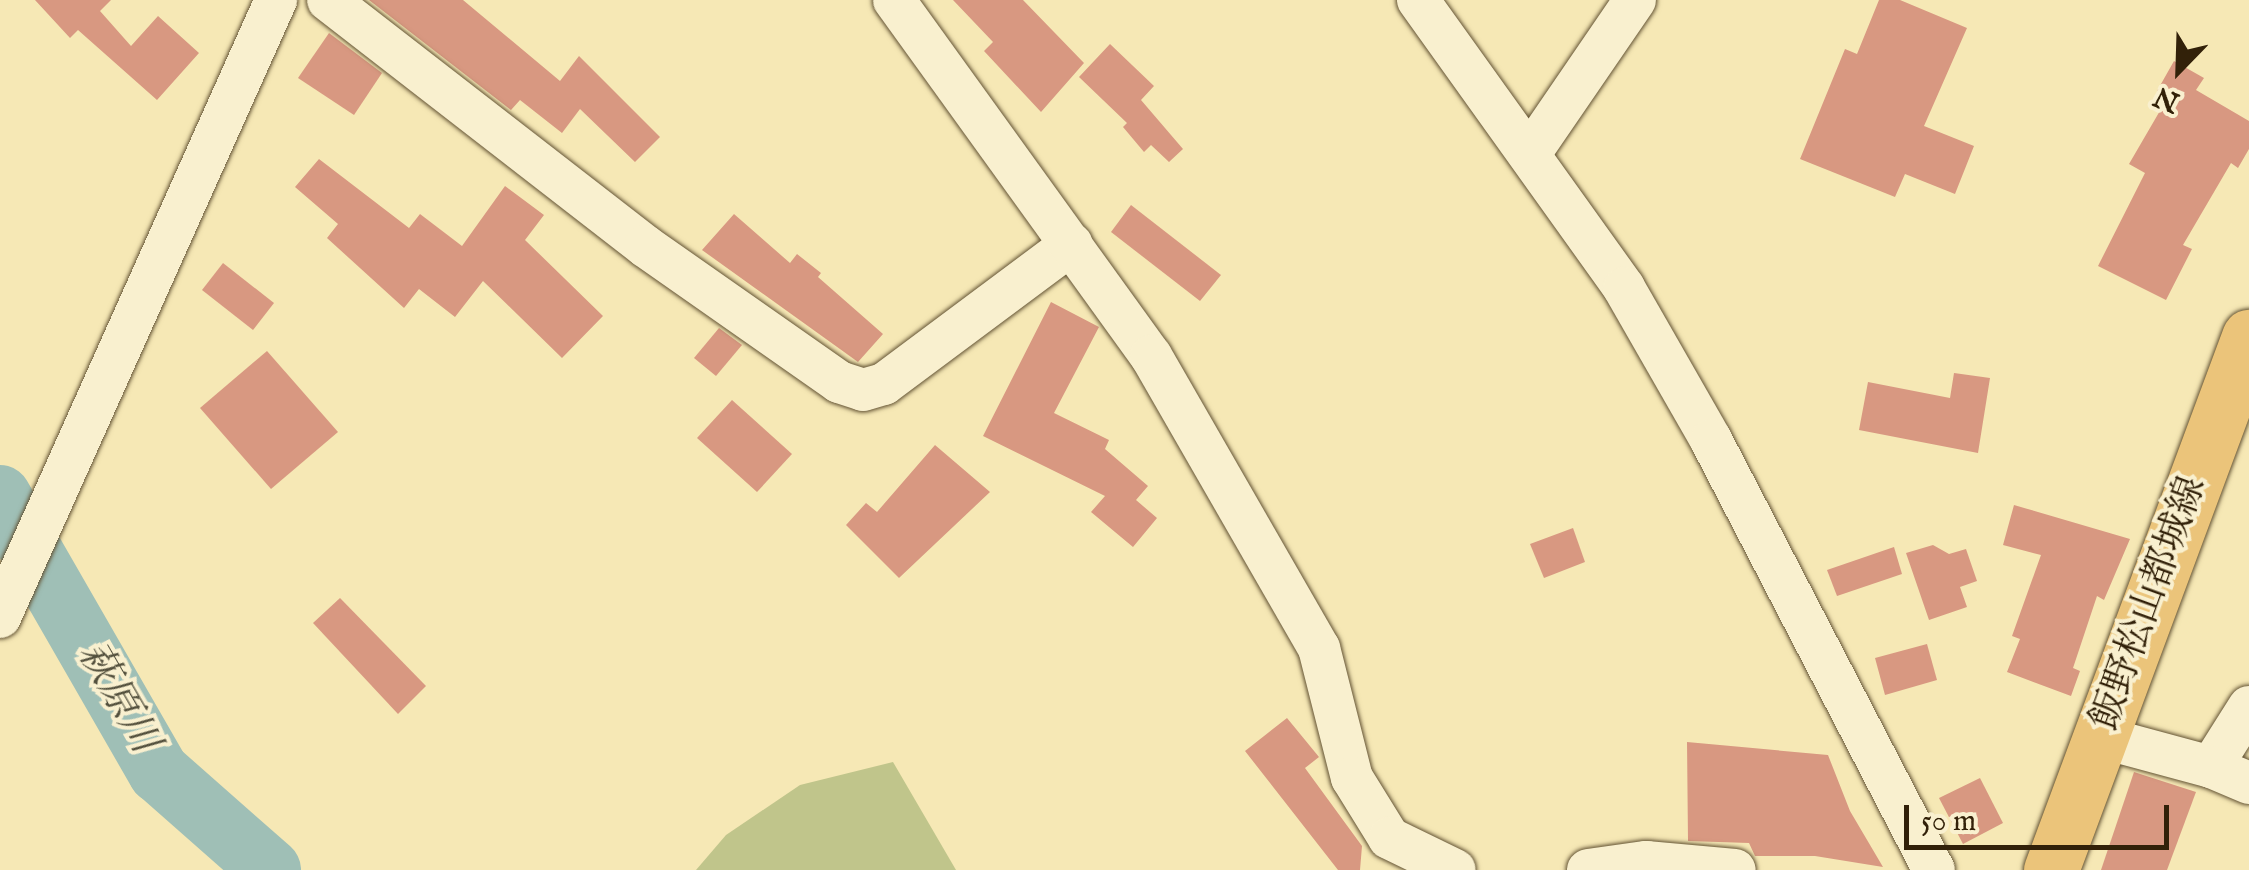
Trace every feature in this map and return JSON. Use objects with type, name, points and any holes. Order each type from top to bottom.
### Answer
[{"type":"main road","name":"飯野松山都城線","points":[[2051,870],[2249,337]]},
{"type":"street","points":[[0,618],[132,330],[276,0]]},
{"type":"street","points":[[328,0],[646,246],[838,382],[863,390],[884,384],[1072,244]]},
{"type":"street","points":[[894,0],[1151,356],[1319,648],[1352,778],[1389,838],[1456,870]]},
{"type":"street","points":[[1418,0],[1531,152],[1624,288],[1711,440],[1934,870]]},
{"type":"street","points":[[1531,152],[1635,0]]},
{"type":"street","points":[[2100,737],[2230,775],[2249,707]]},
{"type":"street","points":[[1588,870],[1646,862],[1735,870]]},
{"type":"green space","points":[[893,762],[956,870],[696,870],[726,835],[800,785]]},
{"type":"building","points":[[35,0],[111,0],[100,11],[131,46],[158,16],[199,53],[157,100],[78,30],[70,38]]},
{"type":"building","points":[[369,0],[463,0],[560,81],[579,56],[660,137],[635,162],[580,109],[562,133],[520,100],[511,110]]},
{"type":"building","points":[[953,0],[1023,0],[1084,63],[1041,112],[984,51],[993,42]]},
{"type":"building","points":[[1879,0],[1900,0],[1967,28],[1924,126],[1974,146],[1955,194],[1905,174],[1895,197],[1800,159],[1845,49],[1857,54]]},
{"type":"building","points":[[329,33],[382,73],[354,115],[298,78]]},
{"type":"building","points":[[1110,44],[1154,86],[1141,100],[1183,149],[1169,162],[1151,145],[1144,152],[1123,127],[1127,123],[1079,77]]},
{"type":"building","points":[[2174,61],[2204,78],[2196,90],[2249,121],[2249,149],[2238,168],[2231,163],[2183,245],[2192,249],[2166,300],[2098,266],[2145,173],[2129,164],[2168,97],[2157,91]]},
{"type":"building","points":[[319,159],[409,228],[420,214],[462,246],[505,186],[544,215],[525,240],[603,316],[562,358],[483,281],[455,317],[419,289],[404,308],[327,238],[338,224],[295,187]]},
{"type":"building","points":[[1131,205],[1221,275],[1200,301],[1111,232]]},
{"type":"building","points":[[734,214],[790,263],[797,254],[821,273],[818,277],[883,334],[858,362],[702,250]]},
{"type":"building","points":[[223,263],[274,303],[253,330],[202,290]]},
{"type":"building","points":[[1051,302],[1099,327],[1054,413],[1109,440],[1105,449],[1148,486],[1136,500],[1157,518],[1133,547],[1091,512],[1105,496],[983,436]]},
{"type":"building","points":[[719,328],[742,345],[716,376],[694,358]]},
{"type":"building","points":[[267,351],[338,432],[271,489],[200,408]]},
{"type":"building","points":[[1954,373],[1990,378],[1978,453],[1859,430],[1868,382],[1950,398]]},
{"type":"building","points":[[732,400],[792,454],[757,492],[697,438]]},
{"type":"building","points":[[935,445],[990,492],[899,578],[846,525],[866,503],[877,512]]},
{"type":"building","points":[[2014,505],[2130,539],[2104,600],[2097,596],[2073,668],[2080,671],[2071,696],[2007,672],[2020,639],[2012,636],[2041,555],[2003,545]]},
{"type":"building","points":[[1573,528],[1585,562],[1544,578],[1530,544]]},
{"type":"building","points":[[1933,545],[1949,554],[1966,549],[1977,581],[1960,587],[1967,607],[1929,620],[1906,553]]},
{"type":"building","points":[[1894,547],[1902,574],[1837,596],[1827,570]]},
{"type":"building","points":[[340,598],[426,686],[398,714],[313,623]]},
{"type":"building","points":[[1927,644],[1937,680],[1885,695],[1875,658]]},
{"type":"building","points":[[1287,718],[1319,757],[1305,768],[1362,846],[1360,870],[1338,870],[1245,751]]},
{"type":"building","points":[[1687,742],[1828,755],[1850,811],[1883,867],[1815,856],[1755,856],[1749,843],[1688,841]]},
{"type":"building","points":[[2134,772],[2196,792],[2167,870],[2101,870]]},
{"type":"building","points":[[1980,778],[2003,823],[1963,844],[1939,798]]},
{"type":"waterway","name":"萩原川","points":[[0,496],[159,772],[270,870]]}]
